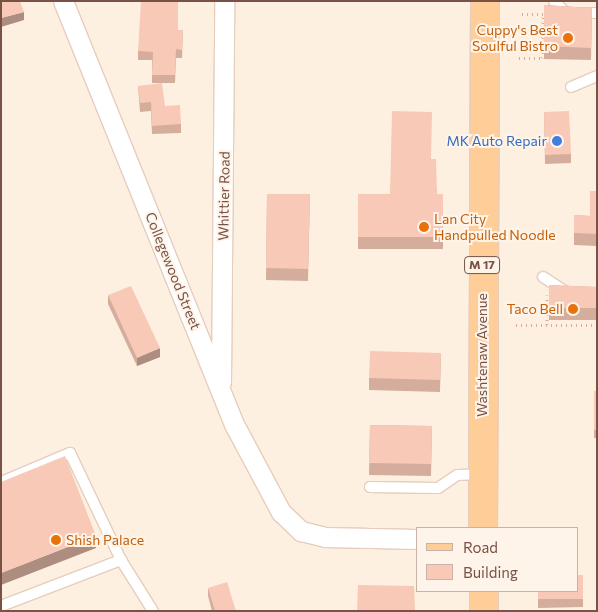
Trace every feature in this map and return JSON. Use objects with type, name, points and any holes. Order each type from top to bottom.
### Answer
[{"type":"main road","name":"Washtenaw Avenue","points":[[483,527],[485,1]]},
{"type":"main road","points":[[484,592],[484,611]]},
{"type":"street","name":"Collegewood Street","points":[[63,1],[221,390],[264,484],[281,512],[301,531],[325,537],[416,539]]},
{"type":"street","name":"Whittier Road","points":[[221,390],[224,1]]},
{"type":"lane","points":[[554,1],[566,13],[597,13]]},
{"type":"lane","points":[[571,87],[597,76]]},
{"type":"lane","points":[[543,277],[565,292],[581,292]]},
{"type":"lane","points":[[1,482],[70,453],[121,560],[153,611]]},
{"type":"lane","points":[[370,487],[438,488],[457,475],[482,474]]},
{"type":"lane","points":[[1,606],[121,560]]},
{"type":"path","points":[[518,58],[542,58],[543,14],[519,14]]},
{"type":"path","points":[[547,293],[547,325]]},
{"type":"path","points":[[516,325],[597,325]]},
{"type":"building","points":[[1,1],[20,1],[24,12],[1,18]]},
{"type":"building","points":[[141,1],[178,1],[178,30],[183,30],[182,50],[176,49],[175,75],[152,75],[153,52],[138,51]]},
{"type":"building","name":"Cuppy's Best Soulful Bistro","points":[[544,5],[592,8],[591,48],[544,46]]},
{"type":"building","points":[[162,83],[165,106],[180,105],[181,124],[152,126],[151,102],[140,103],[138,86]]},
{"type":"building","points":[[392,111],[432,112],[431,159],[436,159],[437,194],[443,194],[443,237],[358,237],[358,194],[390,194]]},
{"type":"building","name":"MK Auto Repair","points":[[569,111],[571,154],[545,155],[544,112]]},
{"type":"building","points":[[590,191],[597,191],[597,234],[574,233],[574,215],[590,216]]},
{"type":"building","points":[[267,194],[310,194],[308,269],[266,268]]},
{"type":"building","points":[[549,285],[597,287],[597,308],[549,308]]},
{"type":"building","points":[[131,286],[160,348],[137,358],[108,295]]},
{"type":"building","points":[[370,351],[441,353],[440,380],[369,378]]},
{"type":"building","points":[[594,391],[597,391],[597,430],[594,430]]},
{"type":"building","points":[[370,425],[432,426],[431,464],[369,463]]},
{"type":"building","points":[[65,456],[96,536],[1,573],[1,482]]},
{"type":"building","points":[[578,575],[583,575],[583,599],[538,599],[538,592],[578,592]]},
{"type":"building","points":[[227,582],[236,611],[215,611],[208,588]]},
{"type":"building","points":[[358,585],[414,586],[415,611],[357,611]]},
{"type":"place","name":"Cuppy's Best Soulful Bistro","points":[[568,38]]},
{"type":"place","name":"MK Auto Repair","points":[[557,141]]},
{"type":"place","name":"Lan City Handpulled Noodle","points":[[424,227]]},
{"type":"place","name":"Taco Bell","points":[[573,309]]},
{"type":"place","name":"Shish Palace","points":[[56,540]]}]
